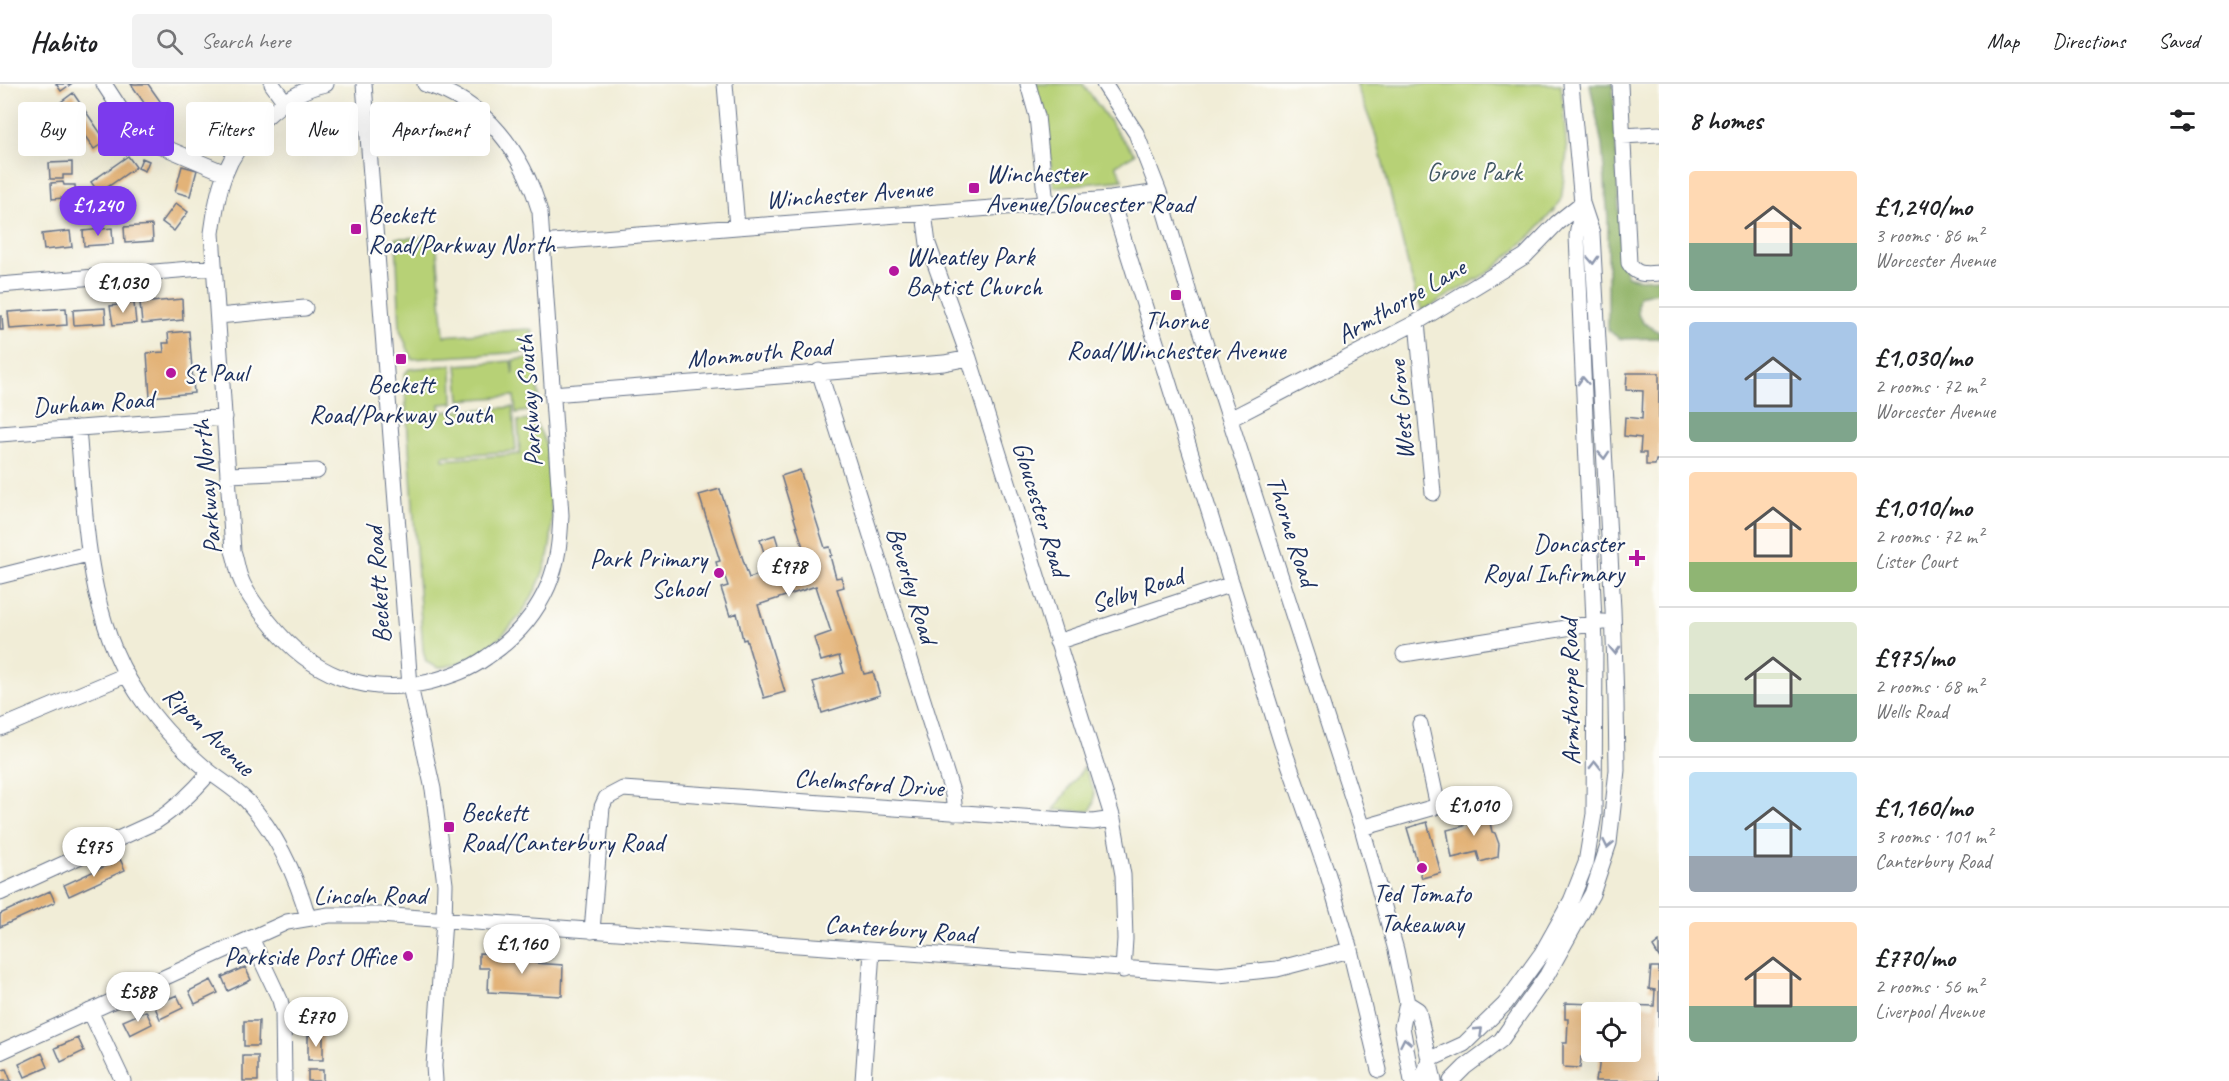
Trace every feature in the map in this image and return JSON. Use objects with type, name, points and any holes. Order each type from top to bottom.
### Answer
[{"type":"street","points":[[104,84],[132,127],[146,139],[225,173]]},
{"type":"street","points":[[272,84],[285,102]]},
{"type":"street","name":"Parkway North","points":[[326,84],[296,94],[250,134],[225,173],[216,204],[212,233],[233,551],[240,578],[254,602],[282,638],[299,655],[324,671],[350,682],[378,686],[410,686]]},
{"type":"street","name":"Beckett Road","points":[[364,84],[410,686],[433,789],[445,884],[435,1081]]},
{"type":"street","name":"Parkway South","points":[[410,686],[457,675],[499,649],[519,632],[549,585],[559,547],[561,515],[540,212],[533,188],[520,158],[504,137],[483,116],[446,87],[425,84]]},
{"type":"street","points":[[725,84],[737,226]]},
{"type":"street","points":[[1028,84],[1038,116],[1046,204]]},
{"type":"street","name":"Thorne Road","points":[[1104,84],[1136,133],[1159,192],[1189,293],[1362,828],[1396,951],[1407,1003],[1402,1027],[1412,1081]]},
{"type":"street","name":"Armthorpe Road","points":[[1451,1081],[1465,1067],[1501,1041],[1556,961],[1580,918],[1602,870],[1609,843],[1617,770],[1614,620],[1592,233],[1582,204],[1571,84]]},
{"type":"street","points":[[1620,84],[1629,263],[1639,274],[1659,273]]},
{"type":"street","points":[[1622,136],[1659,135]]},
{"type":"street","name":"Winchester Avenue","points":[[542,243],[737,226],[1111,199],[1159,192]]},
{"type":"street","points":[[1111,199],[1282,744],[1328,875],[1350,950],[1379,1071]]},
{"type":"street","name":"Armthorpe Road","points":[[1429,1060],[1464,1044],[1505,1004],[1542,953],[1571,901],[1586,863],[1594,814],[1593,623],[1576,236],[1582,204]]},
{"type":"street","name":"Armthorpe Lane","points":[[1230,419],[1417,322],[1525,256],[1557,223],[1582,204]]},
{"type":"street","name":"Gloucester Road","points":[[924,213],[928,244],[969,358],[1113,819]]},
{"type":"street","points":[[0,285],[214,267]]},
{"type":"street","points":[[218,316],[305,308]]},
{"type":"street","name":"West Grove","points":[[1417,322],[1433,493]]},
{"type":"street","name":"Monmouth Road","points":[[552,394],[819,371],[944,363],[969,358]]},
{"type":"street","name":"Beverley Road","points":[[819,371],[953,795],[955,813]]},
{"type":"street","name":"Durham Road","points":[[0,434],[225,417]]},
{"type":"street","name":"Ripon Avenue","points":[[78,428],[88,554],[101,611],[126,675],[164,728],[210,772],[246,801],[264,824],[284,853],[308,917]]},
{"type":"street","points":[[229,475],[317,471]]},
{"type":"street","points":[[0,576],[88,554]]},
{"type":"street","name":"Selby Road","points":[[1057,642],[1232,584]]},
{"type":"street","points":[[1404,654],[1614,620]]},
{"type":"street","points":[[0,728],[126,675]]},
{"type":"street","points":[[1362,828],[1435,807],[1437,802],[1420,724]]},
{"type":"street","points":[[0,893],[155,822],[188,798],[210,772]]},
{"type":"street","name":"Chelmsford Drive","points":[[592,931],[602,807],[606,798],[623,789],[1093,822],[1113,819]]},
{"type":"street","points":[[1113,819],[1123,875],[1125,939],[1123,970]]},
{"type":"street","name":"Lincoln Road","points":[[0,1052],[287,922],[308,917],[379,915],[444,920]]},
{"type":"street","name":"Canterbury Road","points":[[444,920],[1218,975],[1277,969],[1350,950]]},
{"type":"street","points":[[251,938],[280,1000],[283,1012],[284,1081]]},
{"type":"street","points":[[863,1081],[872,951]]},
{"type":"street","name":"Thorne Road","points":[[1407,1003],[1418,1010],[1434,1081]]},
{"type":"street","points":[[90,1011],[123,1081]]},
{"type":"street","points":[[1422,1081],[1429,1060]]},
{"type":"green space","points":[[1034,84],[1083,84],[1135,154],[1116,165],[1123,180],[1054,187],[1044,119]]},
{"type":"green space","name":"Grove Park","points":[[1356,84],[1561,84],[1567,152],[1561,202],[1533,234],[1491,271],[1422,311],[1415,293],[1376,136]]},
{"type":"green space","points":[[1590,84],[1613,84],[1621,255],[1627,276],[1640,279],[1659,278],[1659,292],[1639,296],[1638,315],[1643,322],[1659,332],[1659,338],[1620,339],[1608,330],[1608,219],[1602,145]]},
{"type":"green space","points":[[436,237],[444,336],[528,329],[533,331],[530,336],[535,344],[525,352],[412,359],[400,330],[396,238]]},
{"type":"green space","points":[[531,358],[534,361],[539,396],[534,410],[516,413],[514,396],[460,400],[457,365],[511,361],[513,375],[513,360]]},
{"type":"green space","points":[[452,365],[453,403],[440,404],[441,412],[513,407],[516,451],[443,456],[443,460],[520,454],[518,421],[534,420],[546,445],[552,532],[541,579],[521,614],[493,643],[477,654],[459,663],[439,668],[426,662],[423,650],[404,375],[409,369]]},
{"type":"green space","points":[[1084,767],[1094,795],[1090,811],[1054,810]]},
{"type":"building","points":[[56,84],[71,84],[61,91]]},
{"type":"building","points":[[131,84],[148,84],[161,102],[143,102]]},
{"type":"building","points":[[73,93],[79,102],[61,102]]},
{"type":"building","points":[[86,112],[98,129],[98,146],[94,149],[86,138]]},
{"type":"building","points":[[128,156],[136,167],[99,193],[91,182]]},
{"type":"building","points":[[142,158],[149,161],[145,171],[138,168]]},
{"type":"building","points":[[72,162],[72,175],[63,175],[63,179],[50,179],[49,163]]},
{"type":"building","points":[[182,166],[197,170],[190,196],[175,192]]},
{"type":"building","points":[[63,182],[64,185],[75,185],[76,197],[52,199],[51,183]]},
{"type":"building","points":[[176,203],[188,212],[174,231],[162,222]]},
{"type":"building","points":[[152,225],[153,241],[125,243],[124,227]]},
{"type":"building","points":[[112,228],[113,244],[84,246],[83,231]]},
{"type":"building","points":[[70,231],[72,247],[44,250],[42,234]]},
{"type":"building","points":[[182,299],[183,320],[142,324],[140,303]]},
{"type":"building","points":[[134,303],[136,323],[113,325],[110,306]]},
{"type":"building","points":[[66,308],[67,325],[10,329],[8,312]]},
{"type":"building","points":[[105,308],[106,323],[74,325],[73,310]]},
{"type":"building","points":[[0,316],[2,316],[3,330],[0,330]]},
{"type":"building","name":"St Paul","points":[[189,331],[194,393],[150,397],[147,353],[164,352],[163,343],[169,343],[168,333]]},
{"type":"building","points":[[1627,373],[1659,373],[1659,460],[1656,460],[1655,465],[1646,465],[1646,453],[1640,453],[1641,438],[1624,436],[1625,417],[1642,419],[1643,391],[1626,390]]},
{"type":"building","points":[[800,470],[825,548],[830,547],[836,578],[841,577],[844,587],[837,589],[864,674],[873,672],[880,695],[822,713],[813,682],[844,673],[839,656],[821,661],[814,638],[831,632],[816,586],[758,605],[785,692],[764,698],[746,639],[743,640],[737,613],[730,616],[721,588],[728,586],[724,574],[720,576],[716,562],[720,561],[699,495],[720,489],[749,578],[770,571],[760,540],[775,535],[785,567],[807,560],[781,476]]},
{"type":"building","points":[[1478,808],[1481,815],[1488,813],[1492,832],[1495,833],[1499,844],[1498,857],[1480,862],[1477,852],[1452,858],[1447,830],[1464,826],[1462,814]]},
{"type":"building","points":[[1427,822],[1441,873],[1422,878],[1407,828]]},
{"type":"building","points":[[120,859],[125,870],[69,896],[64,885]]},
{"type":"building","points":[[50,891],[55,902],[0,927],[0,914]]},
{"type":"building","points":[[1659,942],[1659,957],[1653,947]]},
{"type":"building","points":[[479,953],[535,956],[535,963],[563,965],[562,996],[488,992],[489,968],[479,968]]},
{"type":"building","points":[[245,967],[251,980],[228,991],[222,977]]},
{"type":"building","points":[[1651,967],[1659,967],[1659,1081],[1595,1081],[1599,1062],[1641,1062],[1641,1006],[1654,1006],[1655,990],[1649,989]]},
{"type":"building","points":[[211,980],[218,993],[195,1004],[189,991]]},
{"type":"building","points":[[177,995],[183,1008],[160,1019],[154,1005]]},
{"type":"building","points":[[306,999],[321,1000],[321,1025],[306,1025]]},
{"type":"building","points":[[1565,1003],[1581,1004],[1580,1068],[1563,1067],[1563,1043],[1567,1043],[1568,1019],[1565,1019]]},
{"type":"building","points":[[146,1011],[152,1024],[130,1035],[123,1021]]},
{"type":"building","points":[[244,1021],[259,1021],[258,1046],[244,1046]]},
{"type":"building","points":[[308,1035],[323,1035],[323,1060],[308,1060]]},
{"type":"building","points":[[78,1038],[84,1051],[61,1062],[55,1048]]},
{"type":"building","points":[[42,1053],[48,1067],[25,1077],[19,1064]]},
{"type":"building","points":[[243,1056],[258,1056],[258,1081],[243,1081]]},
{"type":"building","points":[[6,1069],[11,1081],[0,1081],[0,1071]]},
{"type":"building","points":[[308,1070],[323,1070],[323,1081],[308,1081]]},
{"type":"place","name":"Winchester Avenue/Gloucester Road","points":[[974,188]]},
{"type":"place","name":"Beckett Road/Parkway North","points":[[356,229]]},
{"type":"place","name":"Wheatley Park Baptist Church","points":[[894,271]]},
{"type":"place","name":"Thorne Road/Winchester Avenue","points":[[1176,295]]},
{"type":"place","name":"Beckett Road/Parkway South","points":[[401,359]]},
{"type":"place","name":"St Paul","points":[[171,373]]},
{"type":"place","name":"Doncaster Royal Infirmary","points":[[1637,558]]},
{"type":"place","name":"Park Primary School","points":[[719,573]]},
{"type":"place","name":"Beckett Road/Canterbury Road","points":[[449,827]]},
{"type":"place","name":"Ted Tomato Takeaway","points":[[1422,868]]},
{"type":"place","name":"Parkside Post Office","points":[[408,956]]}]
